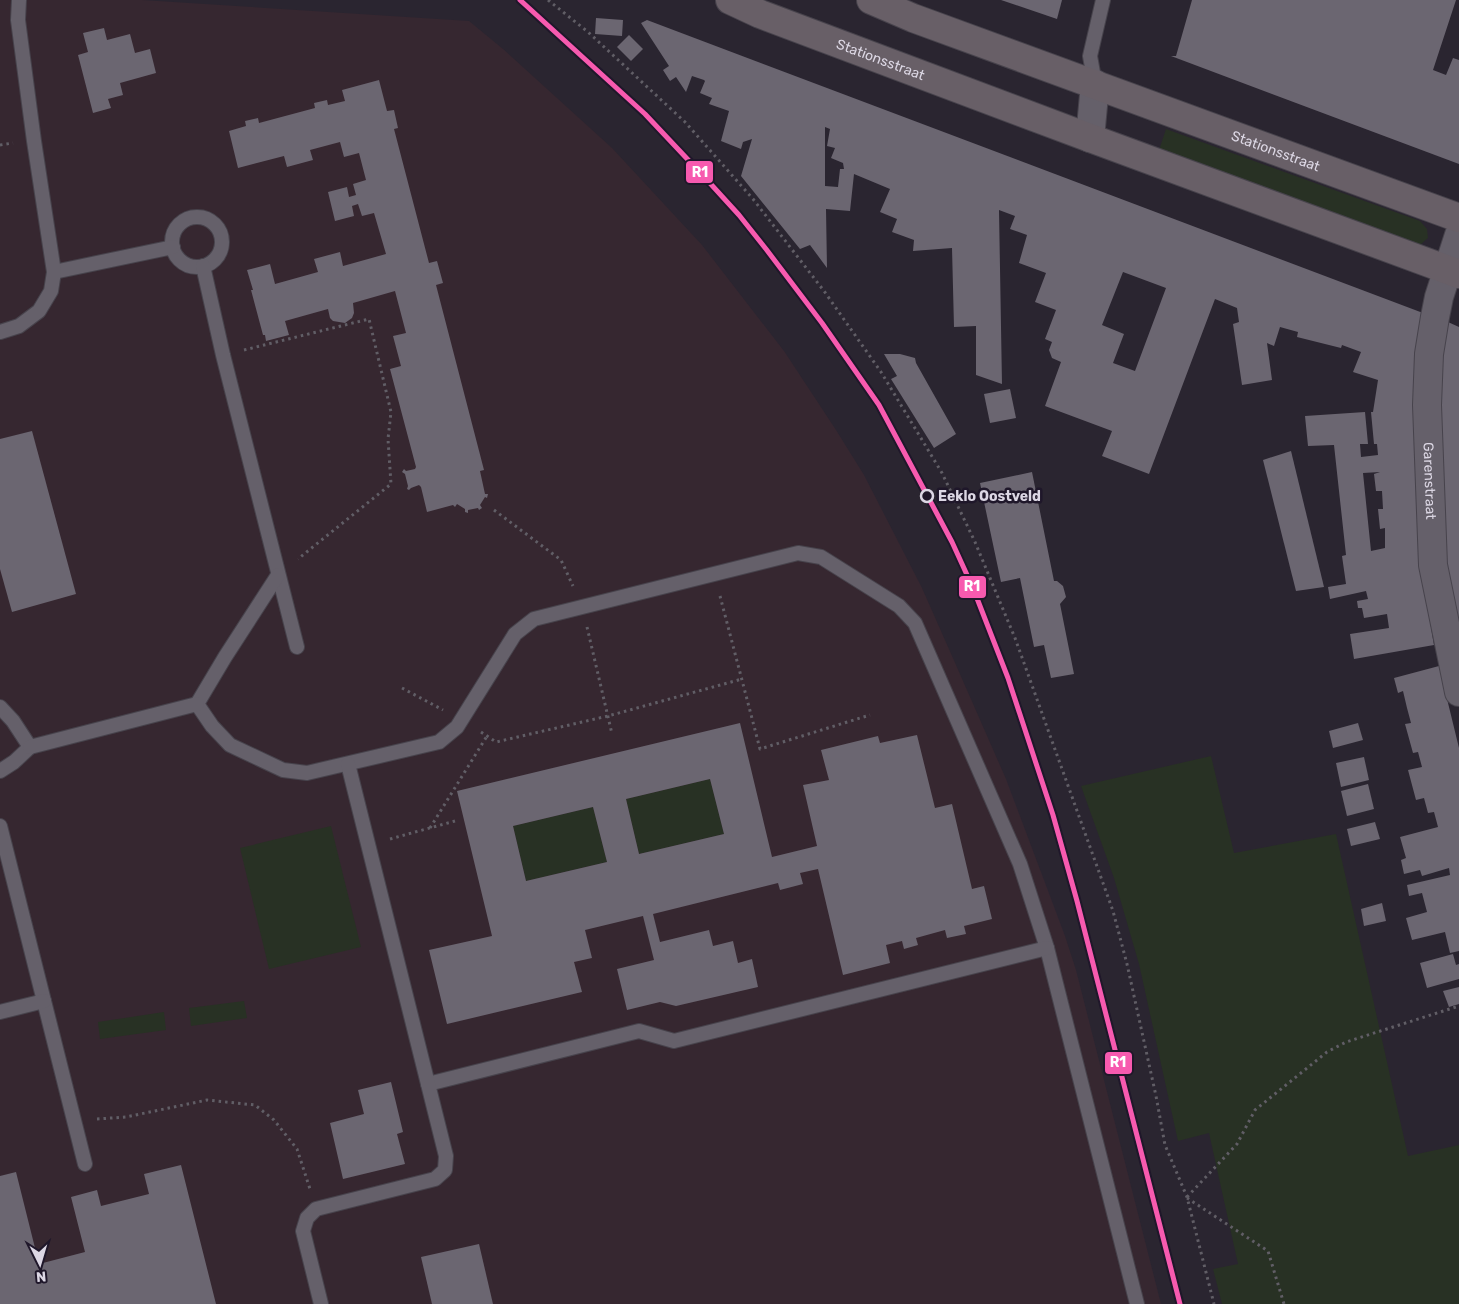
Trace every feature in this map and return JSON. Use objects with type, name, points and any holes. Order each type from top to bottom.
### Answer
[{"type":"main road","name":"Stationsstraat","points":[[730,0],[760,14],[1453,272]]},
{"type":"main road","name":"Stationsstraat","points":[[872,0],[913,18],[1459,218]]},
{"type":"street","points":[[1090,138],[1094,84]]},
{"type":"street","points":[[1453,272],[1459,235]]},
{"type":"street","name":"Garenstraat","points":[[1453,272],[1438,298],[1429,354],[1427,405],[1433,565],[1459,692]]},
{"type":"lane","points":[[0,332],[19,326],[39,312],[51,291],[54,272],[18,20],[19,0]]},
{"type":"lane","points":[[1094,84],[1090,56],[1104,0]]},
{"type":"lane","points":[[194,217],[210,221],[221,234],[222,243],[220,251],[216,258],[203,266],[187,265],[176,255],[173,247],[174,232],[179,225],[194,217]]},
{"type":"lane","points":[[54,272],[173,247]]},
{"type":"lane","points":[[203,266],[223,355],[297,647]]},
{"type":"lane","points":[[197,704],[212,726],[230,745],[283,770],[307,773],[439,742],[457,727],[514,634],[534,619],[798,553],[821,557],[899,606],[915,623],[1020,864],[1047,948],[1137,1304]]},
{"type":"lane","points":[[0,771],[14,762],[30,747],[197,704],[278,575]]},
{"type":"lane","points":[[0,707],[13,721],[30,747]]},
{"type":"lane","points":[[321,1304],[303,1231],[307,1218],[316,1209],[435,1179],[445,1170],[446,1156],[348,764]]},
{"type":"lane","points":[[0,826],[85,1164]]},
{"type":"lane","points":[[428,1084],[639,1031],[674,1042],[1047,948]]},
{"type":"lane","points":[[0,1012],[44,1001]]},
{"type":"path","points":[[548,0],[588,32],[685,122],[753,199],[824,291],[881,372],[942,473],[976,542],[1015,638],[1113,911],[1128,964],[1165,1145],[1187,1197],[1214,1304]]},
{"type":"path","points":[[223,355],[369,319],[391,412],[388,439],[391,484],[278,575]]},
{"type":"path","points":[[494,510],[561,560],[582,606],[612,734]]},
{"type":"path","points":[[714,574],[760,749],[870,715]]},
{"type":"path","points":[[402,688],[462,719],[496,742],[608,716],[742,679]]},
{"type":"path","points":[[430,828],[487,736]]},
{"type":"path","points":[[368,845],[455,821]]},
{"type":"path","points":[[1187,1197],[1237,1144],[1255,1110],[1327,1052],[1346,1042],[1459,1006]]},
{"type":"path","points":[[73,1116],[103,1119],[126,1117],[206,1100],[254,1105],[274,1120],[297,1149],[316,1209]]},
{"type":"path","points":[[1187,1197],[1268,1251],[1284,1304]]},
{"type":"shaded area","points":[[0,0],[142,0],[469,21],[503,49],[612,148],[702,245],[784,351],[864,475],[922,588],[1006,779],[1076,970],[1161,1304],[0,1304]]},
{"type":"green space","points":[[1166,129],[1420,221],[1427,229],[1428,238],[1420,245],[1158,153]]},
{"type":"green space","points":[[1211,756],[1234,853],[1336,834],[1408,1156],[1459,1145],[1459,1304],[1222,1304],[1213,1269],[1238,1264],[1209,1133],[1178,1141],[1139,964],[1114,878],[1081,786]]},
{"type":"green space","points":[[710,779],[724,834],[639,854],[626,799]]},
{"type":"green space","points":[[593,807],[607,862],[526,881],[513,826]]},
{"type":"green space","points":[[331,826],[361,947],[269,969],[240,848]]},
{"type":"green space","points":[[244,1001],[247,1018],[191,1026],[189,1008]]},
{"type":"green space","points":[[164,1012],[166,1030],[100,1039],[98,1022]]},
{"type":"building","points":[[1001,0],[1062,0],[1057,19]]},
{"type":"building","points":[[1192,0],[1456,0],[1433,70],[1446,75],[1453,58],[1459,60],[1459,164],[1171,56],[1176,56]]},
{"type":"building","points":[[596,18],[623,20],[622,36],[595,34]]},
{"type":"building","points":[[647,20],[1423,313],[1422,574],[1434,645],[1354,659],[1350,634],[1389,628],[1387,614],[1364,618],[1362,608],[1358,608],[1357,601],[1368,599],[1366,591],[1330,599],[1328,587],[1346,584],[1342,556],[1346,555],[1334,445],[1308,446],[1305,416],[1365,412],[1368,444],[1360,444],[1361,457],[1378,455],[1377,444],[1374,444],[1371,412],[1373,412],[1378,380],[1353,372],[1361,352],[1342,345],[1341,348],[1297,337],[1298,332],[1280,327],[1274,346],[1267,343],[1272,380],[1242,385],[1233,324],[1239,322],[1237,308],[1215,299],[1149,474],[1102,456],[1112,431],[1045,406],[1061,362],[1052,358],[1049,350],[1052,342],[1045,339],[1056,310],[1035,302],[1046,273],[1019,263],[1027,235],[1010,229],[1015,216],[999,210],[1002,384],[976,375],[976,326],[954,327],[952,248],[913,251],[914,240],[892,232],[897,219],[880,212],[890,189],[854,174],[850,211],[826,209],[827,268],[810,245],[800,249],[741,176],[752,139],[743,142],[741,149],[721,141],[729,111],[709,104],[712,98],[700,93],[704,80],[692,76],[686,92],[676,77],[670,81],[663,70],[669,66],[641,23]],"holes":[[[825,127],[830,129],[827,146],[835,148],[831,158],[843,163],[844,169],[840,169],[838,187],[825,186]],[[1123,272],[1166,288],[1135,371],[1113,363],[1124,334],[1102,325]],[[1380,472],[1374,474],[1376,491],[1382,491],[1383,509],[1378,509],[1380,529],[1385,528],[1385,548],[1371,551],[1363,473]]]},
{"type":"building","points":[[104,28],[107,40],[130,34],[135,53],[150,49],[156,73],[120,83],[123,95],[108,99],[111,108],[93,113],[78,55],[88,52],[83,33]]},
{"type":"building","points":[[629,35],[643,49],[631,61],[617,47]]},
{"type":"building","points":[[379,80],[387,111],[394,110],[398,128],[394,129],[429,263],[437,261],[443,283],[436,285],[484,470],[480,471],[485,494],[488,494],[487,498],[485,497],[480,505],[482,508],[479,510],[478,508],[468,510],[468,513],[457,504],[455,507],[453,505],[427,512],[421,487],[419,485],[409,490],[407,489],[405,474],[402,472],[404,469],[406,471],[416,467],[390,369],[401,366],[393,336],[406,333],[395,291],[353,303],[354,313],[352,318],[345,323],[333,321],[330,318],[328,309],[285,321],[289,335],[266,341],[251,290],[253,290],[247,270],[270,264],[275,284],[318,272],[314,259],[340,252],[343,266],[386,254],[374,213],[362,216],[358,204],[352,206],[354,216],[335,221],[328,192],[347,187],[349,197],[356,195],[353,184],[366,180],[359,153],[344,157],[340,142],[310,150],[313,160],[287,167],[284,156],[238,168],[229,131],[246,126],[245,121],[258,118],[259,123],[315,108],[314,103],[327,100],[328,105],[345,101],[342,90]]},
{"type":"building","points":[[1448,322],[1459,327],[1459,633],[1447,590],[1440,446],[1440,344]]},
{"type":"building","points":[[884,354],[900,354],[915,358],[956,434],[934,448],[891,379],[897,376]]},
{"type":"building","points":[[1010,389],[1016,418],[990,423],[984,394]]},
{"type":"building","points":[[32,431],[76,594],[12,612],[0,569],[0,439]]},
{"type":"building","points":[[1291,451],[1324,587],[1296,591],[1263,460]]},
{"type":"building","points":[[1032,472],[1054,581],[1063,586],[1066,597],[1060,604],[1074,674],[1051,678],[1044,645],[1034,647],[1020,578],[1001,582],[980,483]]},
{"type":"building","points":[[1439,666],[1459,748],[1459,951],[1450,953],[1445,932],[1412,940],[1406,918],[1427,912],[1422,893],[1409,896],[1407,885],[1450,875],[1449,868],[1422,876],[1420,870],[1404,874],[1401,860],[1406,858],[1400,837],[1438,827],[1434,812],[1428,813],[1424,798],[1416,800],[1408,770],[1422,767],[1418,752],[1413,753],[1405,724],[1411,723],[1403,691],[1398,693],[1394,678]]},
{"type":"building","points":[[740,723],[772,857],[817,846],[803,785],[829,780],[821,750],[878,736],[880,743],[917,735],[935,808],[952,804],[972,889],[984,886],[992,919],[964,926],[966,934],[947,938],[945,930],[916,938],[918,945],[904,949],[902,941],[886,945],[890,963],[843,975],[818,869],[800,873],[803,884],[780,890],[778,883],[653,914],[660,942],[709,930],[713,946],[733,941],[738,963],[752,959],[758,987],[676,1006],[660,1002],[627,1010],[617,969],[654,960],[643,916],[585,930],[592,958],[574,962],[582,992],[447,1024],[429,950],[492,936],[457,791]],"holes":[[[710,779],[724,834],[639,854],[626,799]],[[593,807],[607,862],[526,881],[513,826]]]},
{"type":"building","points":[[1358,723],[1363,740],[1333,748],[1329,731]]},
{"type":"building","points":[[1364,757],[1369,780],[1341,787],[1336,763]]},
{"type":"building","points":[[1368,784],[1374,809],[1347,816],[1341,791]]},
{"type":"building","points":[[1375,822],[1380,839],[1351,846],[1347,829]]},
{"type":"building","points":[[1382,903],[1386,921],[1364,926],[1361,909]]},
{"type":"building","points":[[1453,954],[1456,965],[1459,964],[1459,979],[1427,988],[1420,963]]},
{"type":"building","points":[[1459,987],[1459,1004],[1449,1007],[1443,991]]},
{"type":"building","points":[[391,1082],[403,1132],[397,1134],[405,1164],[343,1179],[330,1123],[364,1114],[358,1090]]},
{"type":"building","points":[[181,1165],[216,1304],[0,1304],[0,1176],[16,1172],[39,1264],[85,1252],[71,1197],[97,1190],[101,1206],[149,1194],[144,1174]]},
{"type":"building","points":[[479,1244],[493,1304],[432,1304],[421,1257]]},
{"type":"transit line","name":"R1","points":[[520,0],[645,114],[739,215],[822,323],[879,405],[952,542],[973,588],[1008,678],[1053,815],[1077,901],[1180,1304]]},
{"type":"place","name":"Eeklo Oostveld","points":[[927,496]]}]
